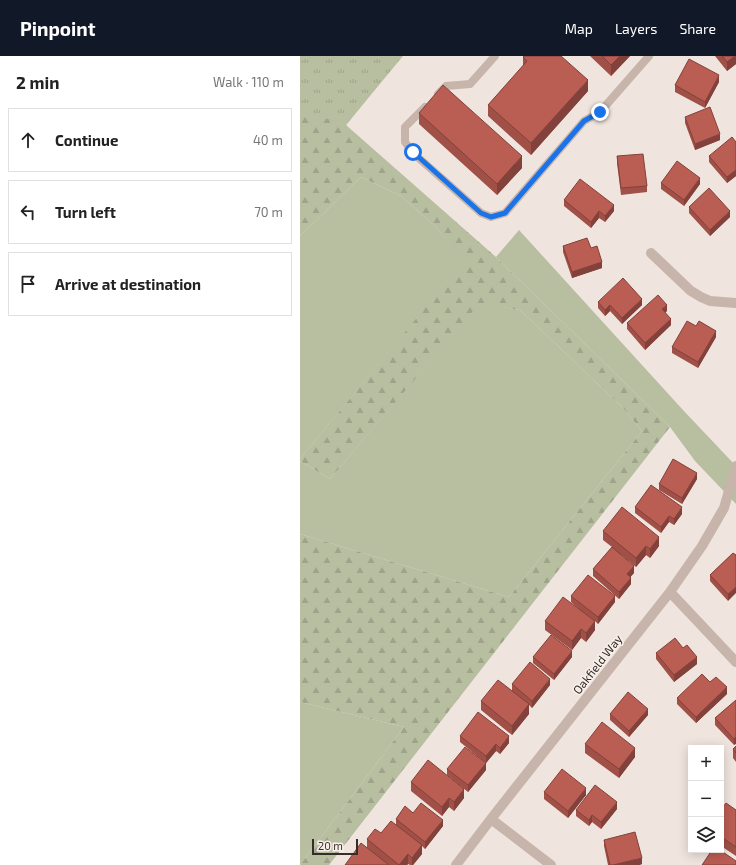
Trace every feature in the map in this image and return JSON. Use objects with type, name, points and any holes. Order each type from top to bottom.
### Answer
[{"type":"street","points":[[651,253],[691,291],[701,297],[710,301],[736,303]]},
{"type":"street","name":"Oakfield Way","points":[[456,865],[670,592],[702,546],[724,508],[736,466]]},
{"type":"street","points":[[670,592],[736,662]]},
{"type":"street","points":[[491,819],[551,865]]},
{"type":"lane","points":[[495,56],[470,84],[446,86],[405,127],[405,142],[413,152],[481,213],[491,217],[505,213],[584,121],[600,112],[649,56]]},
{"type":"green space","points":[[300,56],[326,56],[367,99],[346,125],[496,257],[670,427],[329,865],[300,865],[404,727],[300,702],[300,534],[509,597],[642,431],[623,408],[520,310],[479,304],[330,479],[300,461],[300,459],[463,262],[436,227],[401,196],[361,177],[300,236]]},
{"type":"green space","points":[[300,56],[403,56],[346,125],[300,110]]},
{"type":"green space","points":[[361,177],[401,196],[436,227],[464,262],[300,459],[300,236]]},
{"type":"green space","points":[[519,230],[736,466],[736,504],[695,461],[670,427],[496,257]]},
{"type":"green space","points":[[479,303],[520,310],[623,408],[642,431],[509,597],[300,534],[300,461],[330,479]]},
{"type":"green space","points":[[300,702],[404,727],[300,865]]},
{"type":"building","points":[[561,56],[588,80],[531,143],[488,105],[527,61],[523,57]]},
{"type":"building","points":[[602,56],[620,56],[611,65]]},
{"type":"building","points":[[722,56],[735,56],[727,62]]},
{"type":"building","points":[[689,59],[719,75],[705,102],[675,85]]},
{"type":"building","points":[[443,85],[522,156],[497,184],[419,113]]},
{"type":"building","points":[[710,107],[720,134],[695,144],[685,117]]},
{"type":"building","points":[[732,137],[736,142],[736,170],[727,177],[709,156]]},
{"type":"building","points":[[643,154],[647,186],[621,188],[617,156]]},
{"type":"building","points":[[677,161],[700,178],[684,200],[661,183]]},
{"type":"building","points":[[580,179],[614,205],[605,216],[599,211],[591,222],[564,200]]},
{"type":"building","points":[[709,188],[730,211],[710,230],[689,207]]},
{"type":"building","points":[[587,238],[591,248],[597,246],[602,262],[572,272],[563,246]]},
{"type":"building","points":[[623,278],[642,299],[622,318],[610,305],[605,310],[598,302]]},
{"type":"building","points":[[658,295],[667,305],[662,309],[671,319],[645,343],[627,323]]},
{"type":"building","points":[[687,321],[696,326],[699,321],[716,331],[698,362],[672,347]]},
{"type":"building","points":[[673,459],[697,473],[682,498],[659,484]]},
{"type":"building","points":[[651,485],[682,507],[674,519],[669,516],[661,527],[635,507]]},
{"type":"building","points":[[622,507],[659,537],[650,549],[646,546],[636,558],[603,531]]},
{"type":"building","points":[[612,547],[634,566],[627,574],[631,578],[619,592],[593,569]]},
{"type":"building","points":[[733,553],[736,555],[736,587],[728,594],[710,575]]},
{"type":"building","points":[[588,575],[615,596],[598,617],[571,596]]},
{"type":"building","points":[[563,597],[595,621],[586,633],[581,629],[572,641],[545,621]]},
{"type":"building","points":[[551,635],[572,651],[554,674],[533,657]]},
{"type":"building","points":[[675,638],[683,648],[687,645],[697,657],[674,675],[656,653]]},
{"type":"building","points":[[530,662],[550,679],[532,701],[512,684]]},
{"type":"building","points":[[702,674],[710,682],[716,677],[727,687],[696,717],[677,698]]},
{"type":"building","points":[[498,680],[529,704],[512,726],[481,701]]},
{"type":"building","points":[[628,692],[648,709],[629,731],[610,714]]},
{"type":"building","points":[[736,700],[736,737],[734,739],[715,718]]},
{"type":"building","points":[[478,712],[509,736],[500,748],[496,744],[486,756],[460,736]]},
{"type":"building","points":[[602,722],[635,748],[619,769],[585,744]]},
{"type":"building","points":[[736,746],[736,753],[733,749]]},
{"type":"building","points":[[465,747],[486,763],[468,785],[447,769]]},
{"type":"building","points":[[428,760],[464,789],[454,802],[449,798],[442,807],[411,782]]},
{"type":"building","points":[[562,769],[586,788],[568,811],[544,792]]},
{"type":"building","points":[[595,785],[617,802],[601,822],[592,815],[589,820],[576,810]]},
{"type":"building","points":[[421,803],[443,820],[425,842],[396,819],[405,806],[413,813]]},
{"type":"building","points":[[726,803],[736,810],[736,847],[724,839],[724,806]]},
{"type":"building","points":[[391,821],[422,845],[412,858],[408,854],[399,865],[367,839],[375,829],[381,833]]},
{"type":"building","points":[[635,832],[642,858],[610,865],[604,840]]},
{"type":"building","points":[[361,843],[389,865],[345,865]]},
{"type":"building","points":[[710,853],[724,853],[736,861],[736,865],[702,865]]},
{"type":"route","points":[[413,152],[481,213],[491,217],[505,213],[584,121],[600,112]]}]
